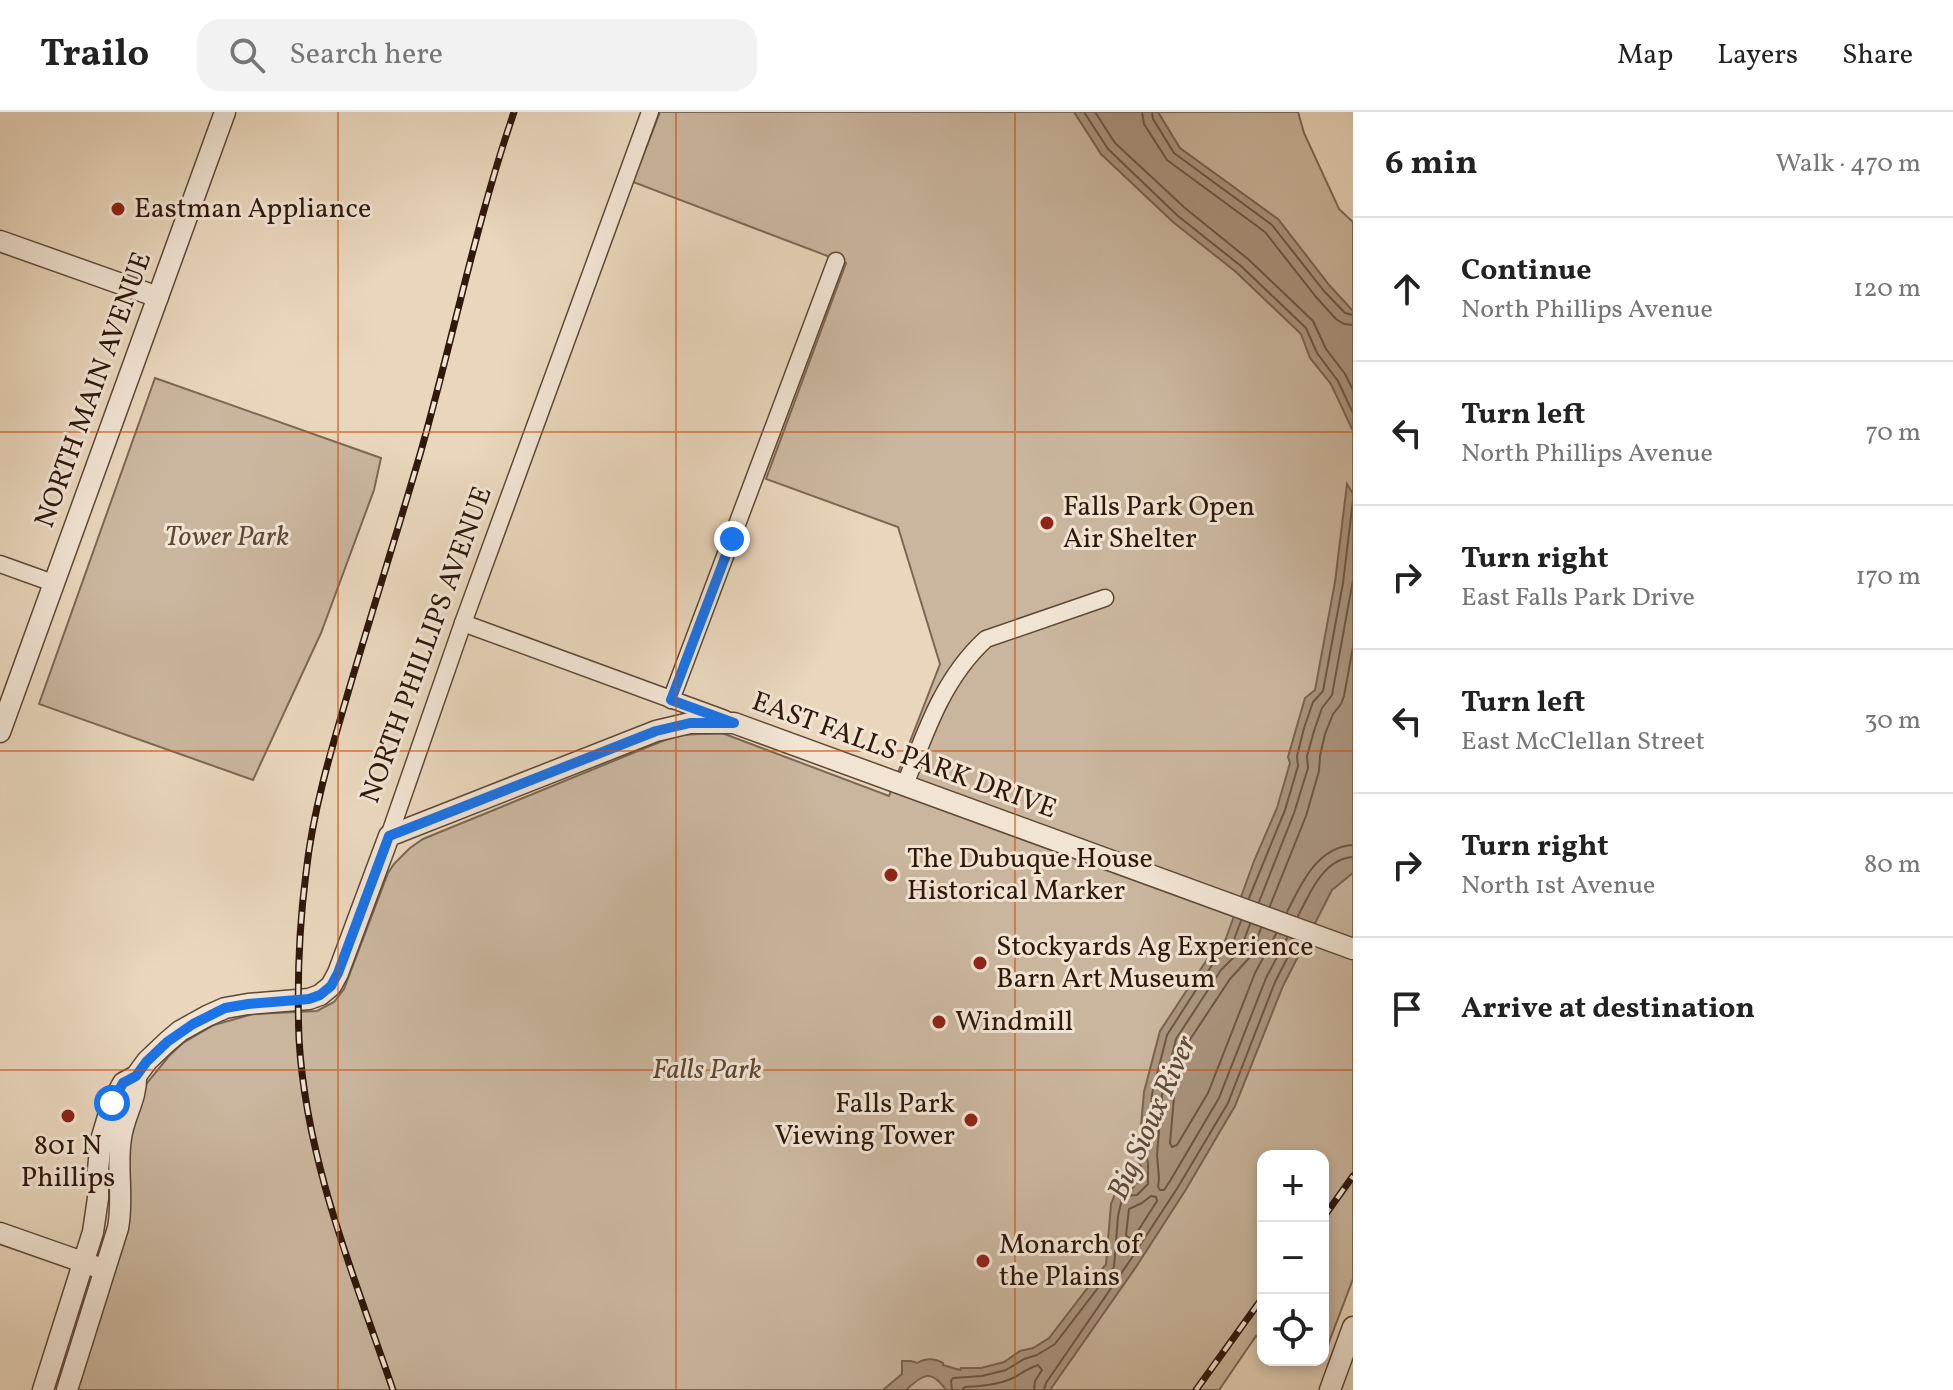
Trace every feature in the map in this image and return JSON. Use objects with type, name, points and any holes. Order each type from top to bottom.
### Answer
[{"type":"street","name":"NORTH MAIN AVENUE","points":[[0,732],[225,112]]},
{"type":"street","name":"NORTH PHILLIPS AVENUE","points":[[43,1390],[96,1216],[103,1131],[112,1103],[123,1083],[136,1076],[167,1042],[207,1016],[225,1008],[248,1004],[309,999],[331,986],[338,973],[650,112]]},
{"type":"street","points":[[0,241],[158,297]]},
{"type":"street","points":[[671,700],[836,261]]},
{"type":"street","points":[[0,564],[53,583]]},
{"type":"street","points":[[905,785],[932,715],[950,682],[974,650],[986,639],[1105,598]]},
{"type":"street","points":[[463,623],[734,723]]},
{"type":"street","name":"EAST FALLS PARK DRIVE","points":[[389,836],[656,731],[690,723],[734,723],[1347,947]]},
{"type":"street","name":"NORTH PHILLIPS AVENUE","points":[[67,1390],[120,1217],[120,1141],[137,1091],[136,1076]]},
{"type":"street","points":[[0,1233],[105,1270]]},
{"type":"street","points":[[1330,1390],[1353,1327]]},
{"type":"green space","name":"Falls Park","points":[[660,112],[1298,112],[1304,133],[1339,209],[1353,222],[1353,1279],[1329,1342],[1329,1150],[1257,1150],[1257,1337],[1219,1390],[73,1390],[126,1165],[136,1108],[147,1083],[183,1043],[214,1025],[253,1014],[317,1011],[334,1002],[344,989],[388,873],[410,848],[423,839],[677,735],[722,733],[889,796],[940,664],[898,527],[766,479],[846,263],[633,182]]},
{"type":"green space","name":"Tower Park","points":[[155,378],[381,458],[374,490],[321,633],[253,780],[39,704]]},
{"type":"water","points":[[1074,112],[1158,112],[1180,148],[1278,219],[1353,311],[1353,431],[1331,384],[1310,358],[1301,334],[1236,272],[1173,222],[1101,154]]},
{"type":"water","name":"Big Sioux River","points":[[1347,484],[1353,494],[1353,873],[1332,890],[1283,986],[1235,1106],[1136,1267],[1050,1390],[946,1390],[936,1379],[926,1376],[906,1390],[883,1390],[902,1374],[902,1361],[917,1363],[933,1359],[960,1370],[981,1368],[1004,1362],[1020,1351],[1033,1348],[1049,1338],[1106,1264],[1111,1204],[1115,1194],[1123,1187],[1130,1189],[1141,1183],[1137,1169],[1141,1166],[1138,1160],[1144,1092],[1160,1031],[1210,955],[1225,941],[1277,808],[1305,698],[1315,690],[1335,582]]},
{"type":"railway","points":[[393,1390],[334,1218],[311,1129],[299,1039],[299,956],[304,893],[313,825],[330,755],[421,451],[476,238],[514,112]]},
{"type":"railway","points":[[1329,1210],[1353,1176]]},
{"type":"railway","points":[[1196,1390],[1257,1305]]},
{"type":"place","name":"Eastman Appliance","points":[[118,209]]},
{"type":"place","name":"Falls Park Open Air Shelter","points":[[1047,523]]},
{"type":"place","name":"The Dubuque House Historical Marker","points":[[891,875]]},
{"type":"place","name":"Stockyards Ag Experience Barn Art Museum","points":[[980,963]]},
{"type":"place","name":"Windmill","points":[[939,1022]]},
{"type":"place","name":"801 N Phillips","points":[[68,1116]]},
{"type":"place","name":"Falls Park Viewing Tower","points":[[971,1120]]},
{"type":"place","name":"Monarch of the Plains","points":[[983,1261]]},
{"type":"route","points":[[112,1103],[123,1083],[136,1076],[167,1042],[207,1016],[225,1008],[248,1004],[309,999],[331,986],[389,836],[656,731],[690,723],[734,723],[671,700],[732,539]]}]
